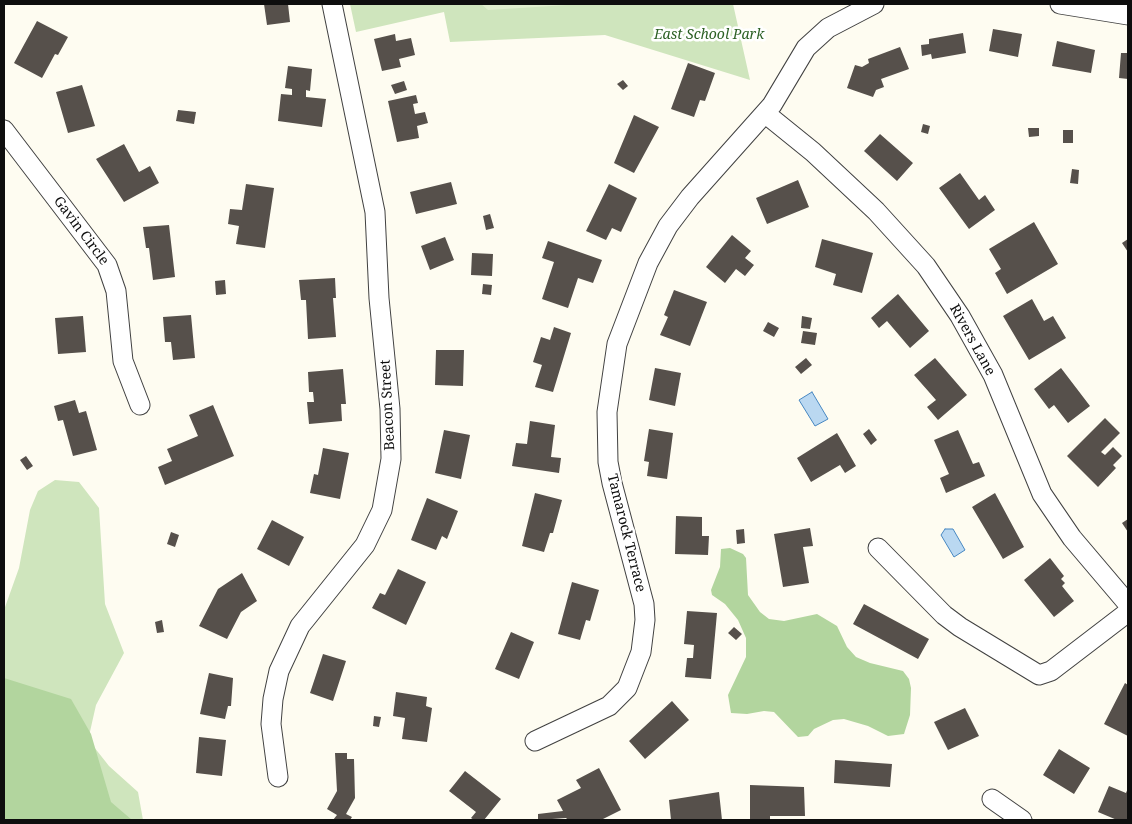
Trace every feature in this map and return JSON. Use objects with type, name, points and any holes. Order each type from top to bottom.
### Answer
[{"type":"street","name":"Beacon Street","points":[[278,777],[271,724],[273,700],[279,671],[300,626],[365,545],[382,510],[391,459],[390,409],[379,298],[375,212],[332,4]]},
{"type":"street","name":"Tamarock Terrace","points":[[535,741],[609,706],[627,688],[637,666],[643,637],[644,604],[622,527],[608,462],[607,412],[617,344],[635,292],[657,244],[668,226],[725,156],[766,114],[806,48],[828,28],[874,4]]},
{"type":"street","points":[[1060,4],[1128,15]]},
{"type":"street","name":"Rivers Lane","points":[[766,114],[813,152],[876,211],[926,266],[960,316],[993,375],[1035,480],[1050,508],[1072,538],[1128,604]]},
{"type":"street","name":"Gavin Circle","points":[[4,130],[100,253],[110,271],[116,291],[123,361],[140,405]]},
{"type":"street","points":[[878,548],[949,619],[1032,672],[1041,675],[1050,671],[1128,612]]},
{"type":"street","points":[[992,799],[1022,820]]},
{"type":"green space","name":"East School Park","points":[[350,4],[733,4],[750,80],[605,35],[450,42],[444,12],[356,32]]},
{"type":"green space","points":[[481,4],[583,4],[488,10]]},
{"type":"green space","points":[[55,480],[79,482],[99,508],[105,604],[124,653],[96,705],[89,736],[94,747],[109,766],[138,792],[143,820],[4,820],[4,610],[19,568],[30,510],[38,491]]},
{"type":"green space","points":[[730,548],[743,554],[746,558],[748,595],[760,612],[769,619],[784,621],[817,614],[837,626],[847,647],[856,657],[870,663],[903,671],[909,679],[911,688],[910,715],[904,734],[888,736],[868,726],[844,719],[833,720],[814,729],[808,736],[798,737],[774,712],[731,713],[728,695],[746,657],[746,638],[738,620],[725,604],[712,595],[711,590],[720,567],[721,549]]},
{"type":"green space","points":[[4,678],[71,699],[91,734],[111,802],[132,820],[4,820]]},
{"type":"water","points":[[812,392],[828,419],[815,426],[799,400]]},
{"type":"water","points":[[945,529],[953,529],[965,550],[954,557],[941,535]]},
{"type":"building","points":[[264,4],[288,4],[290,22],[267,25]]},
{"type":"building","points":[[37,21],[68,37],[58,55],[55,54],[42,78],[14,63]]},
{"type":"building","points":[[993,29],[1022,34],[1018,57],[989,51]]},
{"type":"building","points":[[963,33],[966,53],[932,59],[931,54],[922,56],[921,45],[929,44],[929,39]]},
{"type":"building","points":[[395,34],[396,41],[411,38],[415,55],[399,59],[401,67],[382,71],[374,39]]},
{"type":"building","points":[[1057,41],[1095,50],[1091,73],[1052,66]]},
{"type":"building","points":[[900,47],[909,69],[881,79],[884,87],[876,90],[873,97],[847,88],[855,65],[862,67],[869,63],[868,59]]},
{"type":"building","points":[[1121,53],[1128,53],[1128,79],[1119,78]]},
{"type":"building","points":[[688,63],[715,73],[705,101],[700,100],[694,117],[671,109]]},
{"type":"building","points":[[288,66],[312,69],[310,91],[306,90],[306,97],[326,99],[322,127],[278,121],[281,94],[292,95],[292,89],[285,88]]},
{"type":"building","points":[[623,80],[628,86],[623,90],[617,84]]},
{"type":"building","points":[[404,81],[407,90],[395,94],[391,85]]},
{"type":"building","points":[[82,85],[95,126],[68,133],[56,92]]},
{"type":"building","points":[[416,95],[418,103],[413,104],[415,114],[425,112],[428,123],[417,126],[419,138],[397,142],[388,101]]},
{"type":"building","points":[[178,110],[196,112],[194,124],[176,121]]},
{"type":"building","points":[[634,115],[659,127],[634,173],[614,163]]},
{"type":"building","points":[[923,124],[930,126],[928,134],[921,132]]},
{"type":"building","points":[[1028,128],[1039,128],[1039,136],[1029,137]]},
{"type":"building","points":[[1063,130],[1073,130],[1073,143],[1063,143]]},
{"type":"building","points":[[880,134],[913,163],[897,181],[864,151]]},
{"type":"building","points":[[124,144],[139,172],[150,166],[159,183],[124,202],[96,159]]},
{"type":"building","points":[[1072,169],[1079,170],[1078,184],[1070,183]]},
{"type":"building","points":[[960,173],[979,200],[985,195],[995,210],[969,229],[939,188]]},
{"type":"building","points":[[798,180],[809,207],[767,224],[756,198]]},
{"type":"building","points":[[451,182],[457,204],[416,214],[410,192]]},
{"type":"building","points":[[246,184],[274,188],[265,248],[236,244],[239,226],[228,224],[230,209],[242,210]]},
{"type":"building","points":[[609,184],[637,198],[621,232],[612,228],[606,240],[586,231]]},
{"type":"building","points":[[490,214],[494,228],[486,230],[483,216]]},
{"type":"building","points":[[1034,222],[1058,264],[1007,294],[995,273],[1001,269],[989,249]]},
{"type":"building","points":[[169,225],[175,277],[153,280],[149,248],[146,248],[143,227]]},
{"type":"building","points":[[732,235],[751,251],[745,258],[754,265],[745,276],[736,269],[725,283],[706,267]]},
{"type":"building","points":[[445,237],[454,260],[430,270],[421,246]]},
{"type":"building","points":[[822,239],[873,253],[862,293],[833,285],[836,274],[815,267]]},
{"type":"building","points":[[1128,239],[1128,252],[1122,243]]},
{"type":"building","points":[[548,241],[602,260],[593,283],[578,278],[568,308],[542,299],[554,262],[542,258]]},
{"type":"building","points":[[472,253],[493,254],[492,276],[471,275]]},
{"type":"building","points":[[335,278],[336,298],[333,298],[336,337],[308,339],[306,300],[301,300],[299,280]]},
{"type":"building","points":[[225,280],[226,294],[216,295],[215,281]]},
{"type":"building","points":[[483,284],[492,285],[491,295],[482,294]]},
{"type":"building","points":[[674,290],[707,302],[690,346],[660,335],[668,317],[664,315]]},
{"type":"building","points":[[898,294],[929,331],[910,348],[887,321],[879,328],[871,318]]},
{"type":"building","points":[[1032,299],[1044,321],[1053,316],[1066,338],[1029,360],[1003,316]]},
{"type":"building","points":[[191,315],[195,358],[173,360],[171,342],[165,342],[163,317]]},
{"type":"building","points":[[83,316],[86,352],[58,354],[55,318]]},
{"type":"building","points":[[802,316],[812,318],[810,329],[801,328]]},
{"type":"building","points":[[768,322],[779,328],[774,337],[763,331]]},
{"type":"building","points":[[554,327],[571,333],[553,392],[535,387],[542,365],[533,362],[541,337],[550,340]]},
{"type":"building","points":[[803,331],[817,333],[815,345],[801,343]]},
{"type":"building","points":[[436,350],[464,350],[463,386],[435,385]]},
{"type":"building","points":[[806,358],[812,365],[801,374],[795,367]]},
{"type":"building","points":[[935,358],[967,395],[938,420],[927,407],[936,400],[914,375]]},
{"type":"building","points":[[655,368],[681,373],[675,406],[649,400]]},
{"type":"building","points":[[1061,368],[1090,406],[1068,423],[1054,405],[1049,409],[1034,389]]},
{"type":"building","points":[[343,369],[346,404],[341,404],[342,421],[309,424],[307,402],[314,402],[313,392],[309,392],[308,372]]},
{"type":"building","points":[[75,400],[79,413],[86,411],[97,450],[73,456],[63,420],[58,421],[54,406]]},
{"type":"building","points":[[213,405],[234,456],[165,485],[158,467],[172,461],[167,449],[198,436],[189,415]]},
{"type":"building","points":[[1105,418],[1120,433],[1101,452],[1105,455],[1113,447],[1122,456],[1113,465],[1116,468],[1098,487],[1067,456]]},
{"type":"building","points":[[530,421],[555,425],[551,457],[561,458],[559,473],[512,466],[516,443],[527,444]]},
{"type":"building","points":[[649,429],[673,433],[667,479],[647,476],[649,462],[644,461]]},
{"type":"building","points":[[869,429],[877,440],[871,445],[863,434]]},
{"type":"building","points":[[444,430],[470,435],[461,479],[435,473]]},
{"type":"building","points":[[958,430],[973,464],[979,462],[985,476],[946,493],[940,478],[949,474],[934,440]]},
{"type":"building","points":[[837,433],[856,466],[845,473],[840,465],[811,482],[797,458]]},
{"type":"building","points":[[323,448],[349,453],[340,499],[310,493],[314,474],[318,475]]},
{"type":"building","points":[[26,456],[33,466],[27,470],[20,460]]},
{"type":"building","points":[[535,493],[562,500],[553,533],[550,533],[544,552],[522,546]]},
{"type":"building","points":[[995,493],[1024,547],[1003,559],[972,507]]},
{"type":"building","points":[[427,498],[458,511],[447,539],[442,536],[436,550],[411,540]]},
{"type":"building","points":[[676,516],[702,517],[702,536],[709,536],[708,555],[675,554]]},
{"type":"building","points":[[1128,519],[1128,532],[1122,523]]},
{"type":"building","points":[[272,520],[304,537],[289,566],[257,549]]},
{"type":"building","points":[[810,528],[813,546],[803,547],[809,583],[783,587],[774,534]]},
{"type":"building","points":[[744,529],[745,543],[737,544],[736,530]]},
{"type":"building","points":[[171,532],[179,535],[175,547],[167,544]]},
{"type":"building","points":[[1050,558],[1064,576],[1061,579],[1065,583],[1062,586],[1074,601],[1054,617],[1024,580]]},
{"type":"building","points":[[398,569],[426,582],[406,625],[372,608],[380,593],[385,595]]},
{"type":"building","points":[[242,573],[257,601],[241,612],[227,639],[199,626],[218,589]]},
{"type":"building","points":[[572,582],[599,590],[590,621],[586,620],[580,640],[558,634]]},
{"type":"building","points":[[864,604],[929,639],[918,659],[853,624]]},
{"type":"building","points":[[687,611],[717,613],[711,679],[685,677],[687,658],[693,658],[694,645],[684,644]]},
{"type":"building","points":[[162,620],[164,632],[157,633],[155,622]]},
{"type":"building","points":[[734,627],[742,634],[736,640],[728,633]]},
{"type":"building","points":[[511,632],[534,642],[519,679],[495,669]]},
{"type":"building","points":[[323,654],[346,661],[333,701],[310,693]]},
{"type":"building","points":[[209,673],[233,678],[231,706],[228,706],[225,719],[200,714]]},
{"type":"building","points":[[1125,683],[1128,685],[1128,736],[1104,724]]},
{"type":"building","points":[[396,692],[427,697],[426,706],[432,708],[427,742],[402,739],[405,718],[393,716]]},
{"type":"building","points":[[672,701],[689,720],[645,759],[629,741]]},
{"type":"building","points":[[965,708],[979,736],[948,750],[934,722]]},
{"type":"building","points":[[374,716],[381,717],[379,727],[373,726]]},
{"type":"building","points":[[199,737],[226,740],[222,776],[196,773]]},
{"type":"building","points":[[1059,749],[1090,768],[1074,794],[1043,775]]},
{"type":"building","points":[[335,753],[347,753],[347,759],[354,759],[355,798],[346,814],[352,817],[350,820],[333,820],[337,815],[327,809],[337,791]]},
{"type":"building","points":[[835,760],[892,764],[890,787],[834,783]]},
{"type":"building","points":[[599,768],[621,810],[601,820],[568,820],[566,818],[538,820],[538,814],[563,811],[557,800],[581,788],[576,780]]},
{"type":"building","points":[[465,771],[501,799],[484,820],[474,820],[471,818],[476,812],[449,791]]},
{"type":"building","points":[[750,785],[804,787],[805,816],[770,816],[770,820],[750,820]]},
{"type":"building","points":[[1109,786],[1126,793],[1128,788],[1128,820],[1117,820],[1098,812]]},
{"type":"building","points":[[719,792],[722,820],[671,820],[669,800]]}]
